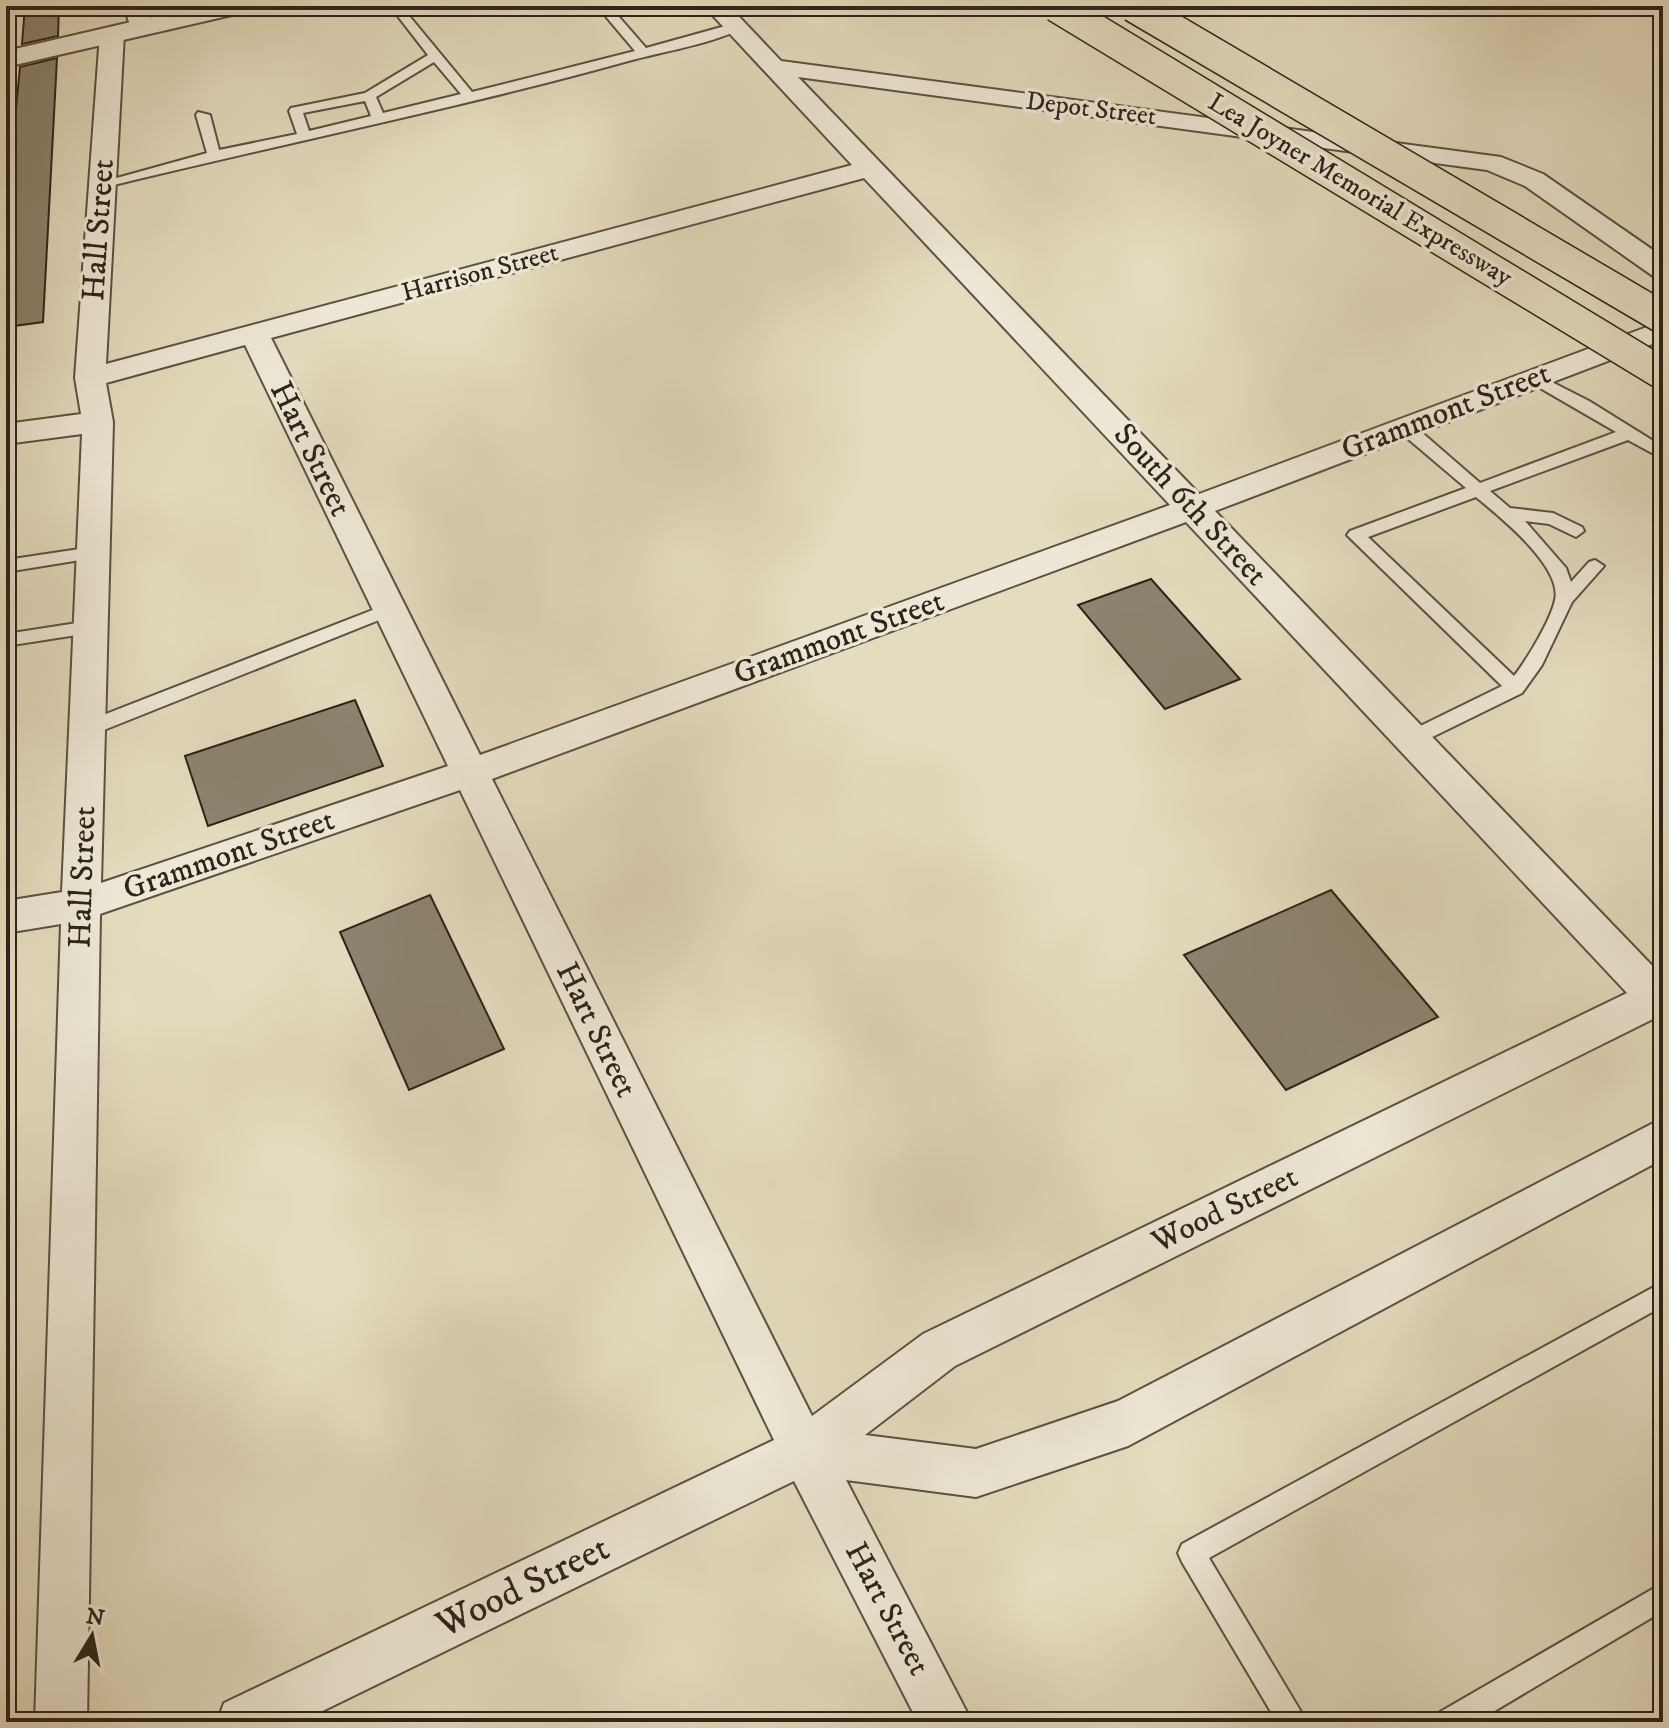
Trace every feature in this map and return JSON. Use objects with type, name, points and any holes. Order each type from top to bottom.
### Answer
[{"type":"main road","name":"Lea Joyner Memorial Expressway","points":[[1056,6],[1663,374]]},
{"type":"main road","name":"Lea Joyner Memorial Expressway","points":[[1133,6],[1663,318]]},
{"type":"street","points":[[6,59],[112,34],[138,17],[235,6]]},
{"type":"street","name":"South 6th Street","points":[[716,6],[1661,999]]},
{"type":"street","name":"Hall Street","points":[[61,1722],[81,905],[98,422],[90,378],[112,34]]},
{"type":"street","name":"Depot Street","points":[[775,67],[1492,163],[1534,180],[1663,270]]},
{"type":"street","name":"Harrison Street","points":[[90,378],[871,168]]},
{"type":"street","name":"Grammont Street","points":[[6,917],[81,905],[469,773],[1193,508],[1663,330]]},
{"type":"street","name":"Hart Street","points":[[254,334],[804,1451],[946,1722]]},
{"type":"street","points":[[6,434],[98,422]]},
{"type":"street","name":"Wood Street","points":[[243,1722],[804,1451],[939,1350],[1661,999]]},
{"type":"street","points":[[804,1451],[976,1473],[1128,1422],[1663,1137]]},
{"type":"lane","points":[[395,7],[470,97]]},
{"type":"lane","points":[[609,13],[643,53]]},
{"type":"lane","points":[[102,184],[214,155],[470,97],[736,27]]},
{"type":"lane","points":[[304,136],[296,111],[369,96],[436,55]]},
{"type":"lane","points":[[369,96],[379,118]]},
{"type":"lane","points":[[203,115],[214,155]]},
{"type":"lane","points":[[1534,378],[1663,454]]},
{"type":"lane","points":[[1406,428],[1505,513],[1560,572],[1565,599]]},
{"type":"lane","points":[[1515,688],[1356,535],[1627,434]]},
{"type":"lane","points":[[1505,513],[1553,519],[1576,531]]},
{"type":"lane","points":[[6,566],[93,553]]},
{"type":"lane","points":[[1411,739],[1515,688],[1533,665],[1565,599],[1595,566]]},
{"type":"lane","points":[[87,729],[388,610]]},
{"type":"lane","points":[[6,640],[90,627]]},
{"type":"lane","points":[[1293,1722],[1191,1553],[1663,1293]]},
{"type":"lane","points":[[1450,1722],[1663,1596]]},
{"type":"building","points":[[25,6],[59,6],[58,36],[22,44]]},
{"type":"building","points":[[57,58],[43,322],[6,327],[6,162],[11,161],[20,67]]},
{"type":"building","points":[[1151,579],[1240,679],[1165,709],[1078,605]]},
{"type":"building","points":[[355,700],[383,766],[208,826],[185,756]]},
{"type":"building","points":[[1331,890],[1438,1017],[1286,1090],[1184,955]]},
{"type":"building","points":[[430,895],[504,1049],[409,1090],[340,932]]},
{"type":"railway","points":[[1621,6],[1663,11]]}]
